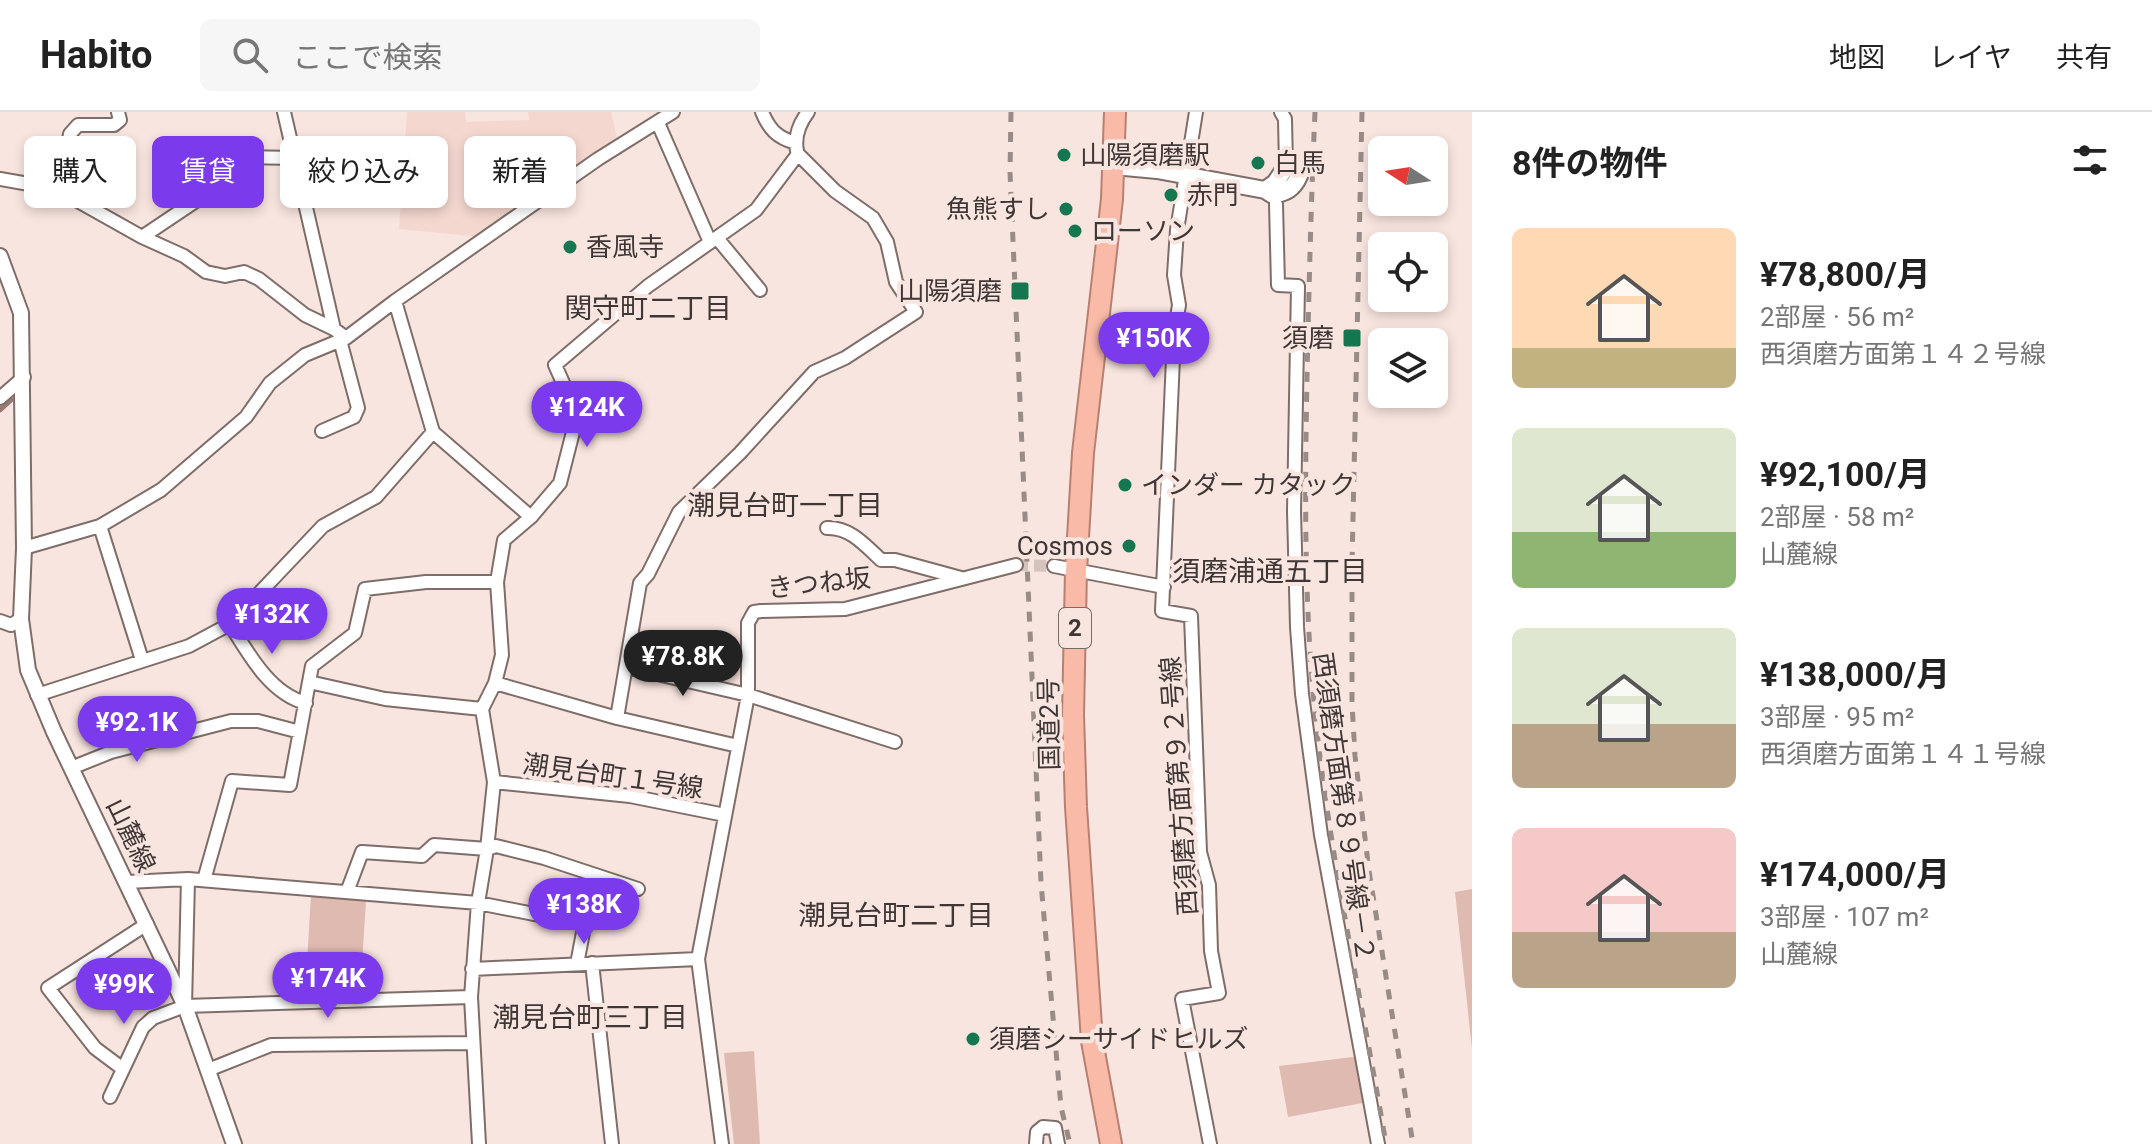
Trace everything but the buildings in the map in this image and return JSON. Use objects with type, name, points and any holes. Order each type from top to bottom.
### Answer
[{"type":"highway","name":"国道2号","points":[[1111,1144],[1092,1041],[1073,715],[1076,571],[1083,453],[1114,166],[1115,112]]},
{"type":"main road","points":[[1114,166],[1265,190],[1273,195],[1287,192],[1299,176],[1294,167],[1286,167]]},
{"type":"street","points":[[70,136],[78,125],[114,125],[120,120],[118,112]]},
{"type":"street","points":[[284,112],[290,136]]},
{"type":"street","points":[[24,548],[100,526],[161,490],[246,417],[270,383],[305,355],[395,301],[598,159],[673,112]]},
{"type":"street","points":[[617,718],[640,583],[648,574],[679,512],[740,453],[814,372],[845,358],[916,312],[896,282],[887,242],[873,218],[835,191],[797,149],[780,139],[767,124],[762,112]]},
{"type":"street","points":[[479,1144],[472,1043],[472,969],[494,782],[482,709],[495,683],[502,655],[497,582],[504,540],[531,517],[560,483],[574,428],[568,394],[555,365],[648,286],[756,210],[797,149],[800,122],[808,112]]},
{"type":"street","name":"西須磨方面第９２号線","points":[[1196,112],[1177,230],[1174,275],[1179,305],[1174,335],[1162,611],[1191,616],[1200,852],[1209,885],[1211,951],[1219,993],[1182,999],[1210,1144]]},
{"type":"street","points":[[1281,112],[1285,119],[1286,167]]},
{"type":"street","points":[[658,123],[714,240],[760,290]]},
{"type":"street","points":[[142,237],[233,176],[238,157],[280,158]]},
{"type":"street","points":[[0,179],[24,184]]},
{"type":"street","name":"西須磨方面第８９号線－２","points":[[1276,204],[1278,285],[1298,286],[1295,566],[1307,738],[1321,835],[1378,1144]]},
{"type":"street","points":[[89,208],[184,256],[206,272],[225,276],[244,272],[259,279],[305,315],[340,336]]},
{"type":"street","points":[[305,208],[358,408],[354,417],[322,431]]},
{"type":"street","name":"山麓線","points":[[0,258],[21,313],[24,377],[21,619],[28,670],[71,768],[185,1006],[234,1144]]},
{"type":"street","points":[[395,301],[433,432],[531,517]]},
{"type":"street","points":[[0,398],[24,377]]},
{"type":"street","points":[[37,695],[189,646],[230,624],[323,526],[376,497],[433,432]]},
{"type":"street","points":[[100,526],[142,660]]},
{"type":"street","points":[[827,528],[840,527],[854,535],[881,560],[895,560],[964,579]]},
{"type":"street","name":"きつね坂","points":[[748,695],[748,623],[754,612],[771,609],[845,609],[1016,565]]},
{"type":"street","points":[[1054,566],[1164,587]]},
{"type":"street","points":[[204,880],[232,781],[290,785],[312,666],[355,633],[365,589],[426,582],[497,582]]},
{"type":"street","points":[[0,621],[11,625],[21,619]]},
{"type":"street","points":[[230,624],[271,682],[306,703]]},
{"type":"street","points":[[627,667],[748,695],[895,742]]},
{"type":"street","points":[[309,682],[385,699],[482,709]]},
{"type":"street","points":[[495,683],[617,718],[738,746]]},
{"type":"street","points":[[722,1144],[698,959],[748,695]]},
{"type":"street","points":[[71,768],[111,752],[231,721],[258,721],[300,732]]},
{"type":"street","name":"潮見台町１号線","points":[[494,782],[630,796],[725,815]]},
{"type":"street","points":[[347,892],[362,852],[422,856],[434,845],[487,849],[496,846],[638,889]]},
{"type":"street","points":[[577,964],[594,875]]},
{"type":"street","points":[[185,1006],[188,879]]},
{"type":"street","points":[[127,882],[188,879],[478,903],[585,924]]},
{"type":"street","points":[[123,1069],[95,1048],[48,988],[147,924]]},
{"type":"street","points":[[472,969],[698,959]]},
{"type":"street","points":[[592,963],[612,1144]]},
{"type":"street","points":[[110,1097],[143,1027],[153,1018],[185,1006],[471,997]]},
{"type":"street","points":[[208,1070],[271,1045],[472,1043]]},
{"type":"street","points":[[1036,1144],[1037,1132],[1043,1127],[1055,1128],[1058,1144]]},
{"type":"shaded area","points":[[407,112],[465,112],[466,122],[529,120],[528,112],[611,112],[618,143],[576,172],[576,136],[464,136],[464,208],[523,208],[480,237],[399,229],[400,208],[448,208],[448,136],[405,136]]},
{"type":"shaded area","points":[[1472,889],[1472,1049],[1455,892]]},
{"type":"shaded area","points":[[311,895],[366,901],[360,995],[305,997]]},
{"type":"shaded area","points":[[754,1051],[760,1144],[734,1144],[724,1053]]},
{"type":"shaded area","points":[[1361,1056],[1368,1102],[1288,1117],[1279,1066]]},
{"type":"waterway","points":[[0,410],[11,400]]},
{"type":"tunnel","points":[[1016,565],[1054,566]]},
{"type":"railway","points":[[1011,112],[1010,172],[1041,883],[1061,1107],[1070,1144]]},
{"type":"railway","points":[[1315,112],[1306,456],[1310,652],[1326,804],[1386,1144]]},
{"type":"railway","points":[[1362,112],[1352,703],[1369,871],[1413,1144]]},
{"type":"place","name":"山陽須磨駅","points":[[1064,155]]},
{"type":"place","name":"白馬","points":[[1258,163]]},
{"type":"place","name":"赤門","points":[[1171,195]]},
{"type":"place","name":"魚熊すし","points":[[1066,209]]},
{"type":"place","name":"ローソン","points":[[1075,231]]},
{"type":"place","name":"香風寺","points":[[570,247]]},
{"type":"place","name":"山陽須磨","points":[[1020,291]]},
{"type":"place","name":"須磨","points":[[1352,338]]},
{"type":"place","name":"インダー カタック","points":[[1125,485]]},
{"type":"place","name":"Cosmos","points":[[1129,546]]},
{"type":"place","name":"須磨シーサイドヒルズ","points":[[973,1039]]},
{"type":"district","name":"関守町二丁目","points":[[648,308]]},
{"type":"district","name":"潮見台町一丁目","points":[[785,505]]},
{"type":"district","name":"須磨浦通五丁目","points":[[1270,571]]},
{"type":"district","name":"潮見台町二丁目","points":[[896,915]]},
{"type":"district","name":"潮見台町三丁目","points":[[590,1017]]}]
